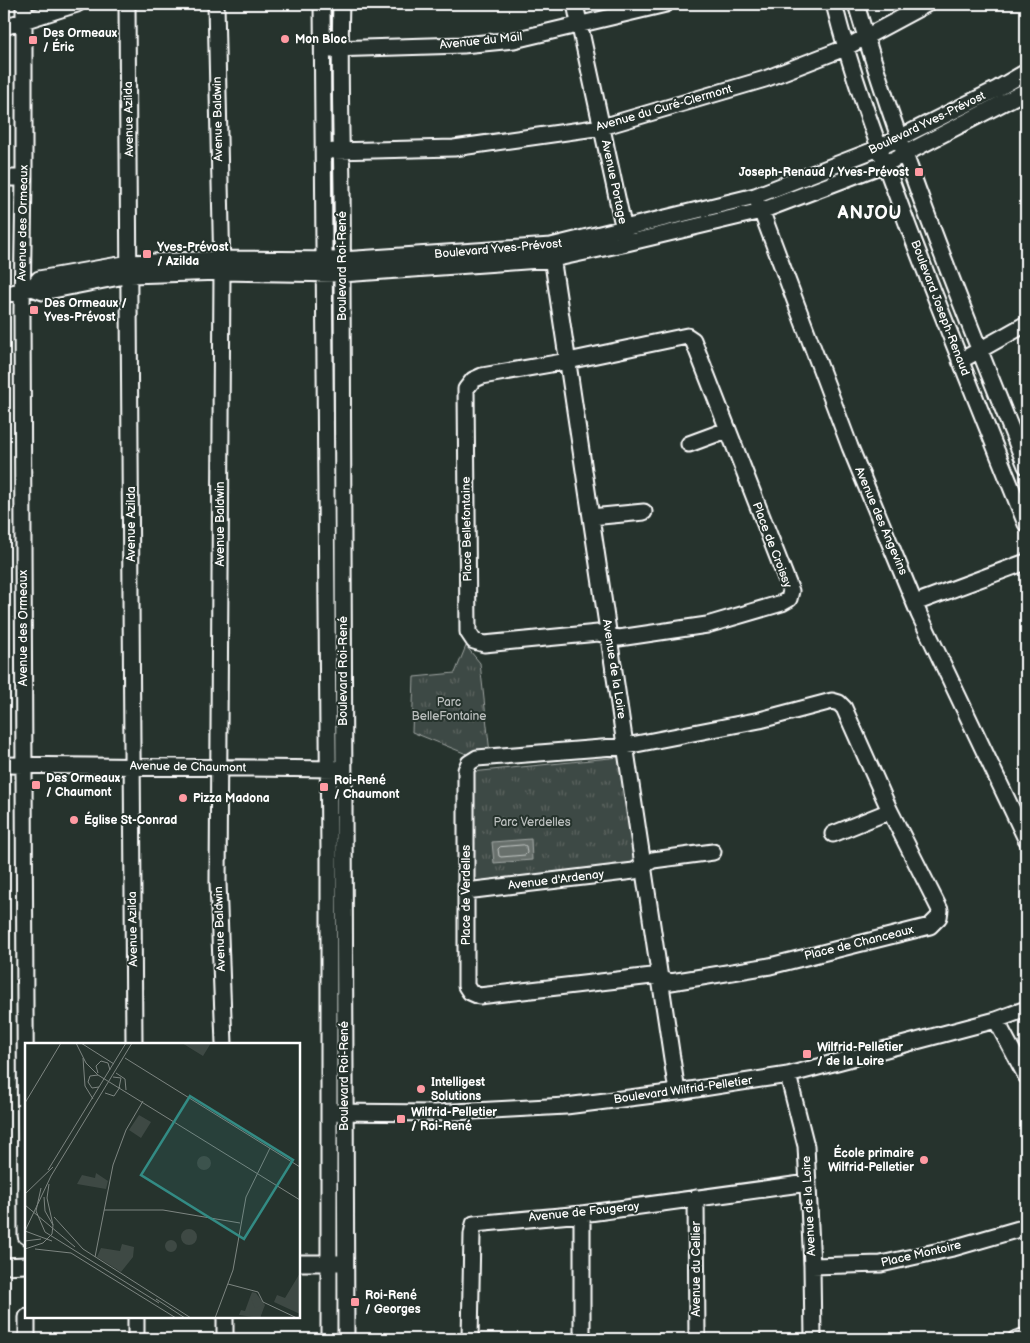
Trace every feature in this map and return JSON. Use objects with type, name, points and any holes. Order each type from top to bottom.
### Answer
[{"type":"street","name":"Avenue des Ormeaux","points":[[24,4],[24,178],[27,289],[24,765],[25,1043]]},
{"type":"street","points":[[4,27],[77,4]]},
{"type":"street","name":"Avenue Azilda","points":[[128,4],[134,1043]]},
{"type":"street","name":"Avenue Baldwin","points":[[216,4],[222,265],[218,882],[224,1043]]},
{"type":"street","name":"Boulevard Roi-René","points":[[322,4],[324,267],[336,769]]},
{"type":"street","name":"Boulevard Roi-René","points":[[342,4],[340,49],[343,151],[336,769],[337,1112],[345,1263],[346,1339]]},
{"type":"street","name":"Avenue Portage","points":[[575,4],[626,236]]},
{"type":"street","name":"Avenue du Mail","points":[[322,48],[464,45],[514,40],[666,4]]},
{"type":"street","name":"Boulevard Joseph-Renaud","points":[[834,4],[845,48],[885,164],[960,361],[1026,524]]},
{"type":"street","name":"Boulevard Joseph-Renaud","points":[[856,4],[905,153],[979,350],[1026,466]]},
{"type":"street","name":"Avenue du Curé-Clermont","points":[[323,151],[454,148],[602,127],[765,79],[845,48],[928,4]]},
{"type":"street","name":"Boulevard Yves-Prévost","points":[[626,236],[755,196],[880,148],[1026,72]]},
{"type":"street","name":"Boulevard Yves-Prévost","points":[[4,295],[27,289],[43,292],[130,269],[222,265],[342,267],[552,252],[761,211],[885,164],[1026,91]]},
{"type":"street","points":[[4,178],[24,178]]},
{"type":"street","name":"Avenue des Angevins","points":[[755,196],[850,447],[915,603],[1026,839]]},
{"type":"street","name":"Avenue de la Loire","points":[[552,252],[677,1092]]},
{"type":"street","points":[[960,361],[1026,324]]},
{"type":"street","name":"Place de Croissy","points":[[568,361],[688,336],[693,340],[791,591],[789,599],[782,603],[707,625],[619,638],[609,635]]},
{"type":"street","name":"Place Bellefontaine","points":[[568,361],[482,376],[473,380],[466,389],[468,632],[474,641],[484,644],[598,633],[609,635]]},
{"type":"street","points":[[689,444],[727,430]]},
{"type":"street","points":[[591,517],[644,512]]},
{"type":"street","points":[[915,603],[1026,562]]},
{"type":"street","name":"Place de Chanceaux","points":[[626,746],[760,720],[832,701],[839,703],[844,708],[890,812],[940,910],[939,917],[930,926],[770,966],[672,982],[660,978]]},
{"type":"street","name":"Place de Verdelles","points":[[626,746],[477,758],[469,763],[466,770],[466,986],[470,992],[479,996],[652,976],[660,978]]},
{"type":"street","name":"Avenue de Chaumont","points":[[4,765],[336,769]]},
{"type":"street","points":[[833,834],[890,812]]},
{"type":"street","name":"Avenue d'Ardenay","points":[[466,891],[634,871],[654,860],[714,852]]},
{"type":"street","name":"Boulevard Wilfrid-Pelletier","points":[[337,1112],[435,1113],[566,1106],[677,1092],[788,1075],[996,1020],[1026,1009]]},
{"type":"street","points":[[996,1020],[1026,1076]]},
{"type":"street","name":"Avenue de la Loire","points":[[788,1075],[806,1146],[812,1266],[813,1339]]},
{"type":"street","name":"Boulevard Roi-René","points":[[329,1339],[329,1263],[337,1112]]},
{"type":"street","name":"Avenue de Fougeray","points":[[470,1339],[472,1234],[474,1224],[582,1214],[808,1183]]},
{"type":"street","name":"Avenue du Cellier","points":[[696,1198],[696,1339]]},
{"type":"street","points":[[582,1214],[582,1339]]},
{"type":"street","name":"Place Montoire","points":[[812,1266],[882,1264],[953,1248],[1026,1227]]},
{"type":"street","points":[[300,1264],[345,1263]]},
{"type":"street","points":[[4,1266],[25,1266]]},
{"type":"street","points":[[27,1318],[27,1339]]},
{"type":"street","points":[[136,1318],[136,1339]]},
{"type":"street","points":[[225,1318],[225,1339]]},
{"type":"street","points":[[1016,1339],[1026,1336]]},
{"type":"green space","name":"Parc BelleFontaine","points":[[466,646],[480,663],[490,753],[469,755],[412,732],[414,677],[455,673]]},
{"type":"green space","name":"Parc Verdelles","points":[[620,757],[635,866],[474,884],[472,772]]},
{"type":"water","points":[[531,839],[532,860],[494,863],[492,842]]},
{"type":"place","name":"Mon Bloc","points":[[285,39]]},
{"type":"place","name":"Des Ormeaux / Éric","points":[[33,40]]},
{"type":"place","name":"Joseph-Renaud / Yves-Prévost","points":[[919,172]]},
{"type":"place","name":"Yves-Prévost / Azilda","points":[[147,254]]},
{"type":"place","name":"Des Ormeaux / Yves-Prévost","points":[[34,310]]},
{"type":"place","name":"Des Ormeaux / Chaumont","points":[[36,785]]},
{"type":"place","name":"Roi-René / Chaumont","points":[[324,787]]},
{"type":"place","name":"Pizza Madona","points":[[183,798]]},
{"type":"place","name":"Église St-Conrad","points":[[74,820]]},
{"type":"place","name":"Wilfrid-Pelletier / de la Loire","points":[[807,1054]]},
{"type":"place","name":"Intelligest Solutions","points":[[421,1089]]},
{"type":"place","name":"Wilfrid-Pelletier / Roi-René","points":[[401,1119]]},
{"type":"place","name":"École primaire Wilfrid-Pelletier","points":[[924,1160]]},
{"type":"place","name":"Roi-René / Georges","points":[[355,1302]]},
{"type":"district","name":"ANJOU","points":[[870,213]]}]
